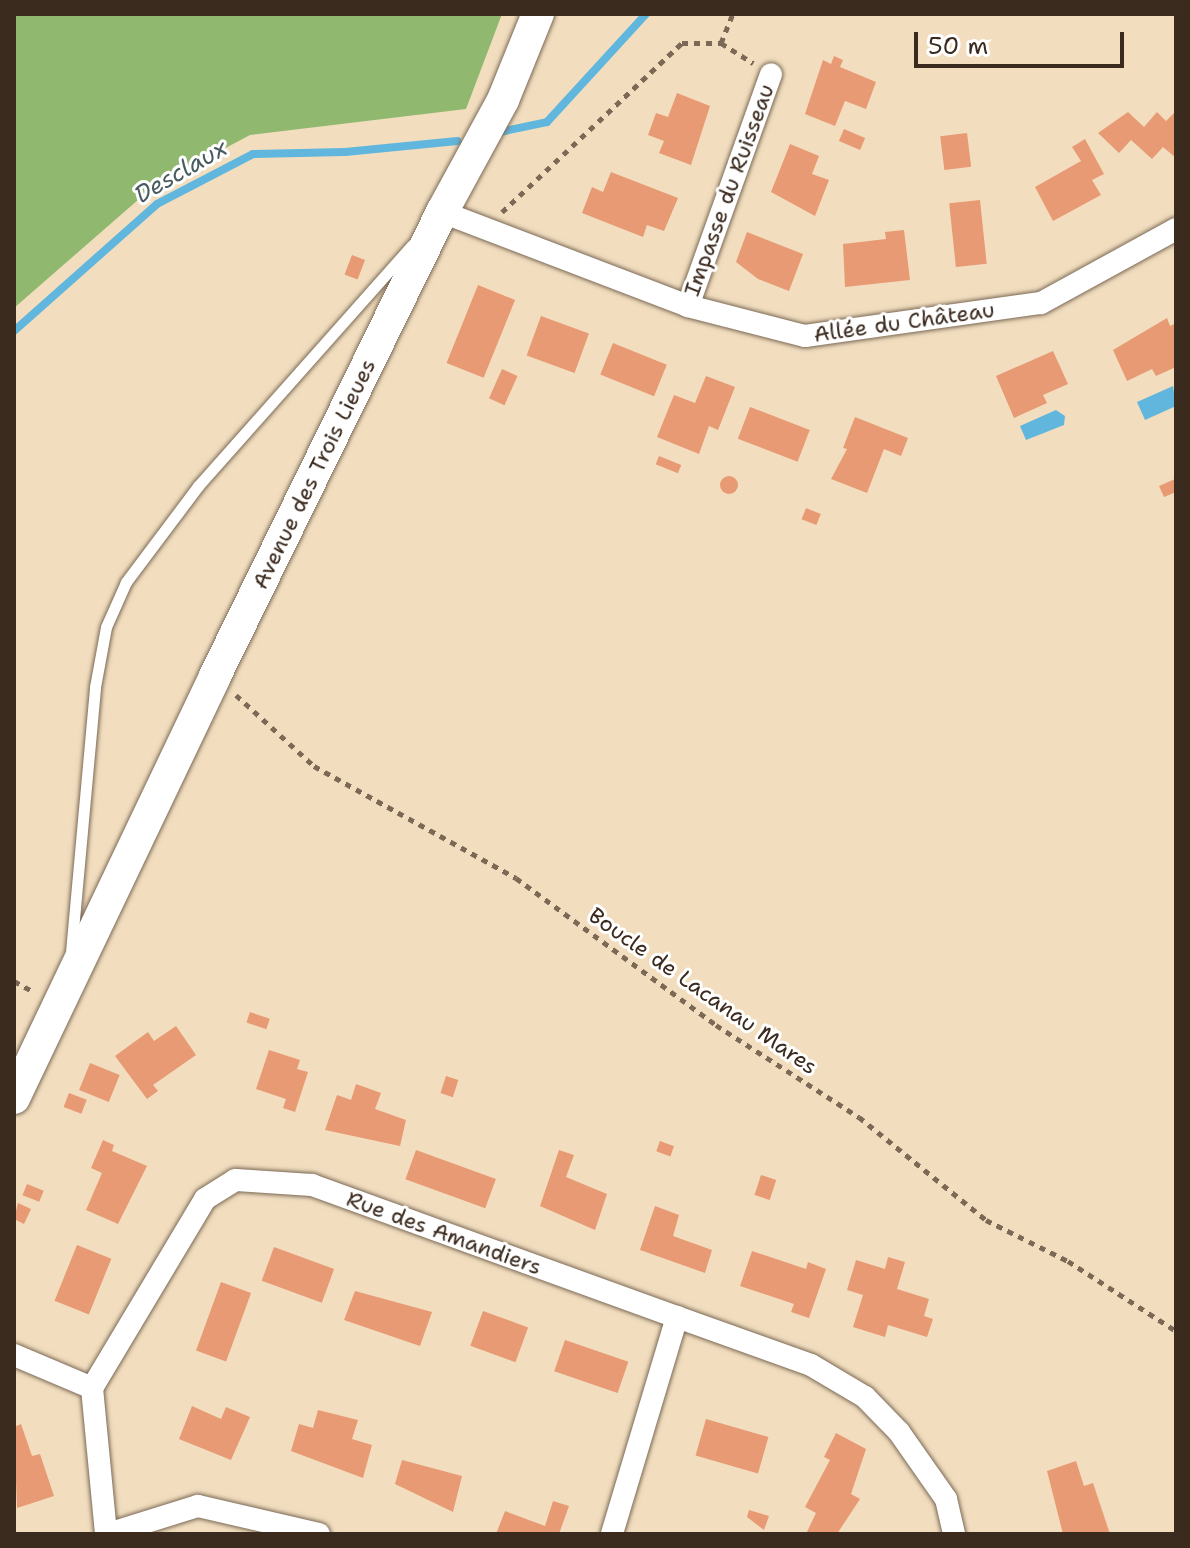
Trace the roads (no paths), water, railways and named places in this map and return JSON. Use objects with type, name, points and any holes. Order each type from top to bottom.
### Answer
[{"type":"main road","name":"Avenue des Trois Lieues","points":[[14,1098],[215,676],[442,212],[503,100],[538,14]]},
{"type":"street","name":"Impasse du Ruisseau","points":[[688,306],[771,74]]},
{"type":"street","name":"Allée du Château","points":[[442,212],[487,226],[688,306],[805,336],[1041,303],[1176,229]]},
{"type":"street","name":"Rue des Amandiers","points":[[92,1388],[205,1199],[236,1180],[312,1185],[811,1365],[865,1397],[899,1432],[946,1499],[954,1534]]},
{"type":"street","points":[[612,1534],[677,1317]]},
{"type":"street","points":[[14,1355],[92,1388],[107,1534],[198,1506],[319,1534]]},
{"type":"lane","points":[[67,987],[95,687],[106,627],[126,582],[198,486],[442,212]]},
{"type":"water","points":[[1173,386],[1176,406],[1145,420],[1137,402]]},
{"type":"water","points":[[1056,410],[1065,416],[1064,425],[1026,440],[1020,426]]},
{"type":"waterway","name":"Desclaux","points":[[495,133],[547,122],[646,14]]},
{"type":"waterway","name":"Desclaux","points":[[14,331],[157,204],[253,154],[345,152],[457,141]]}]
